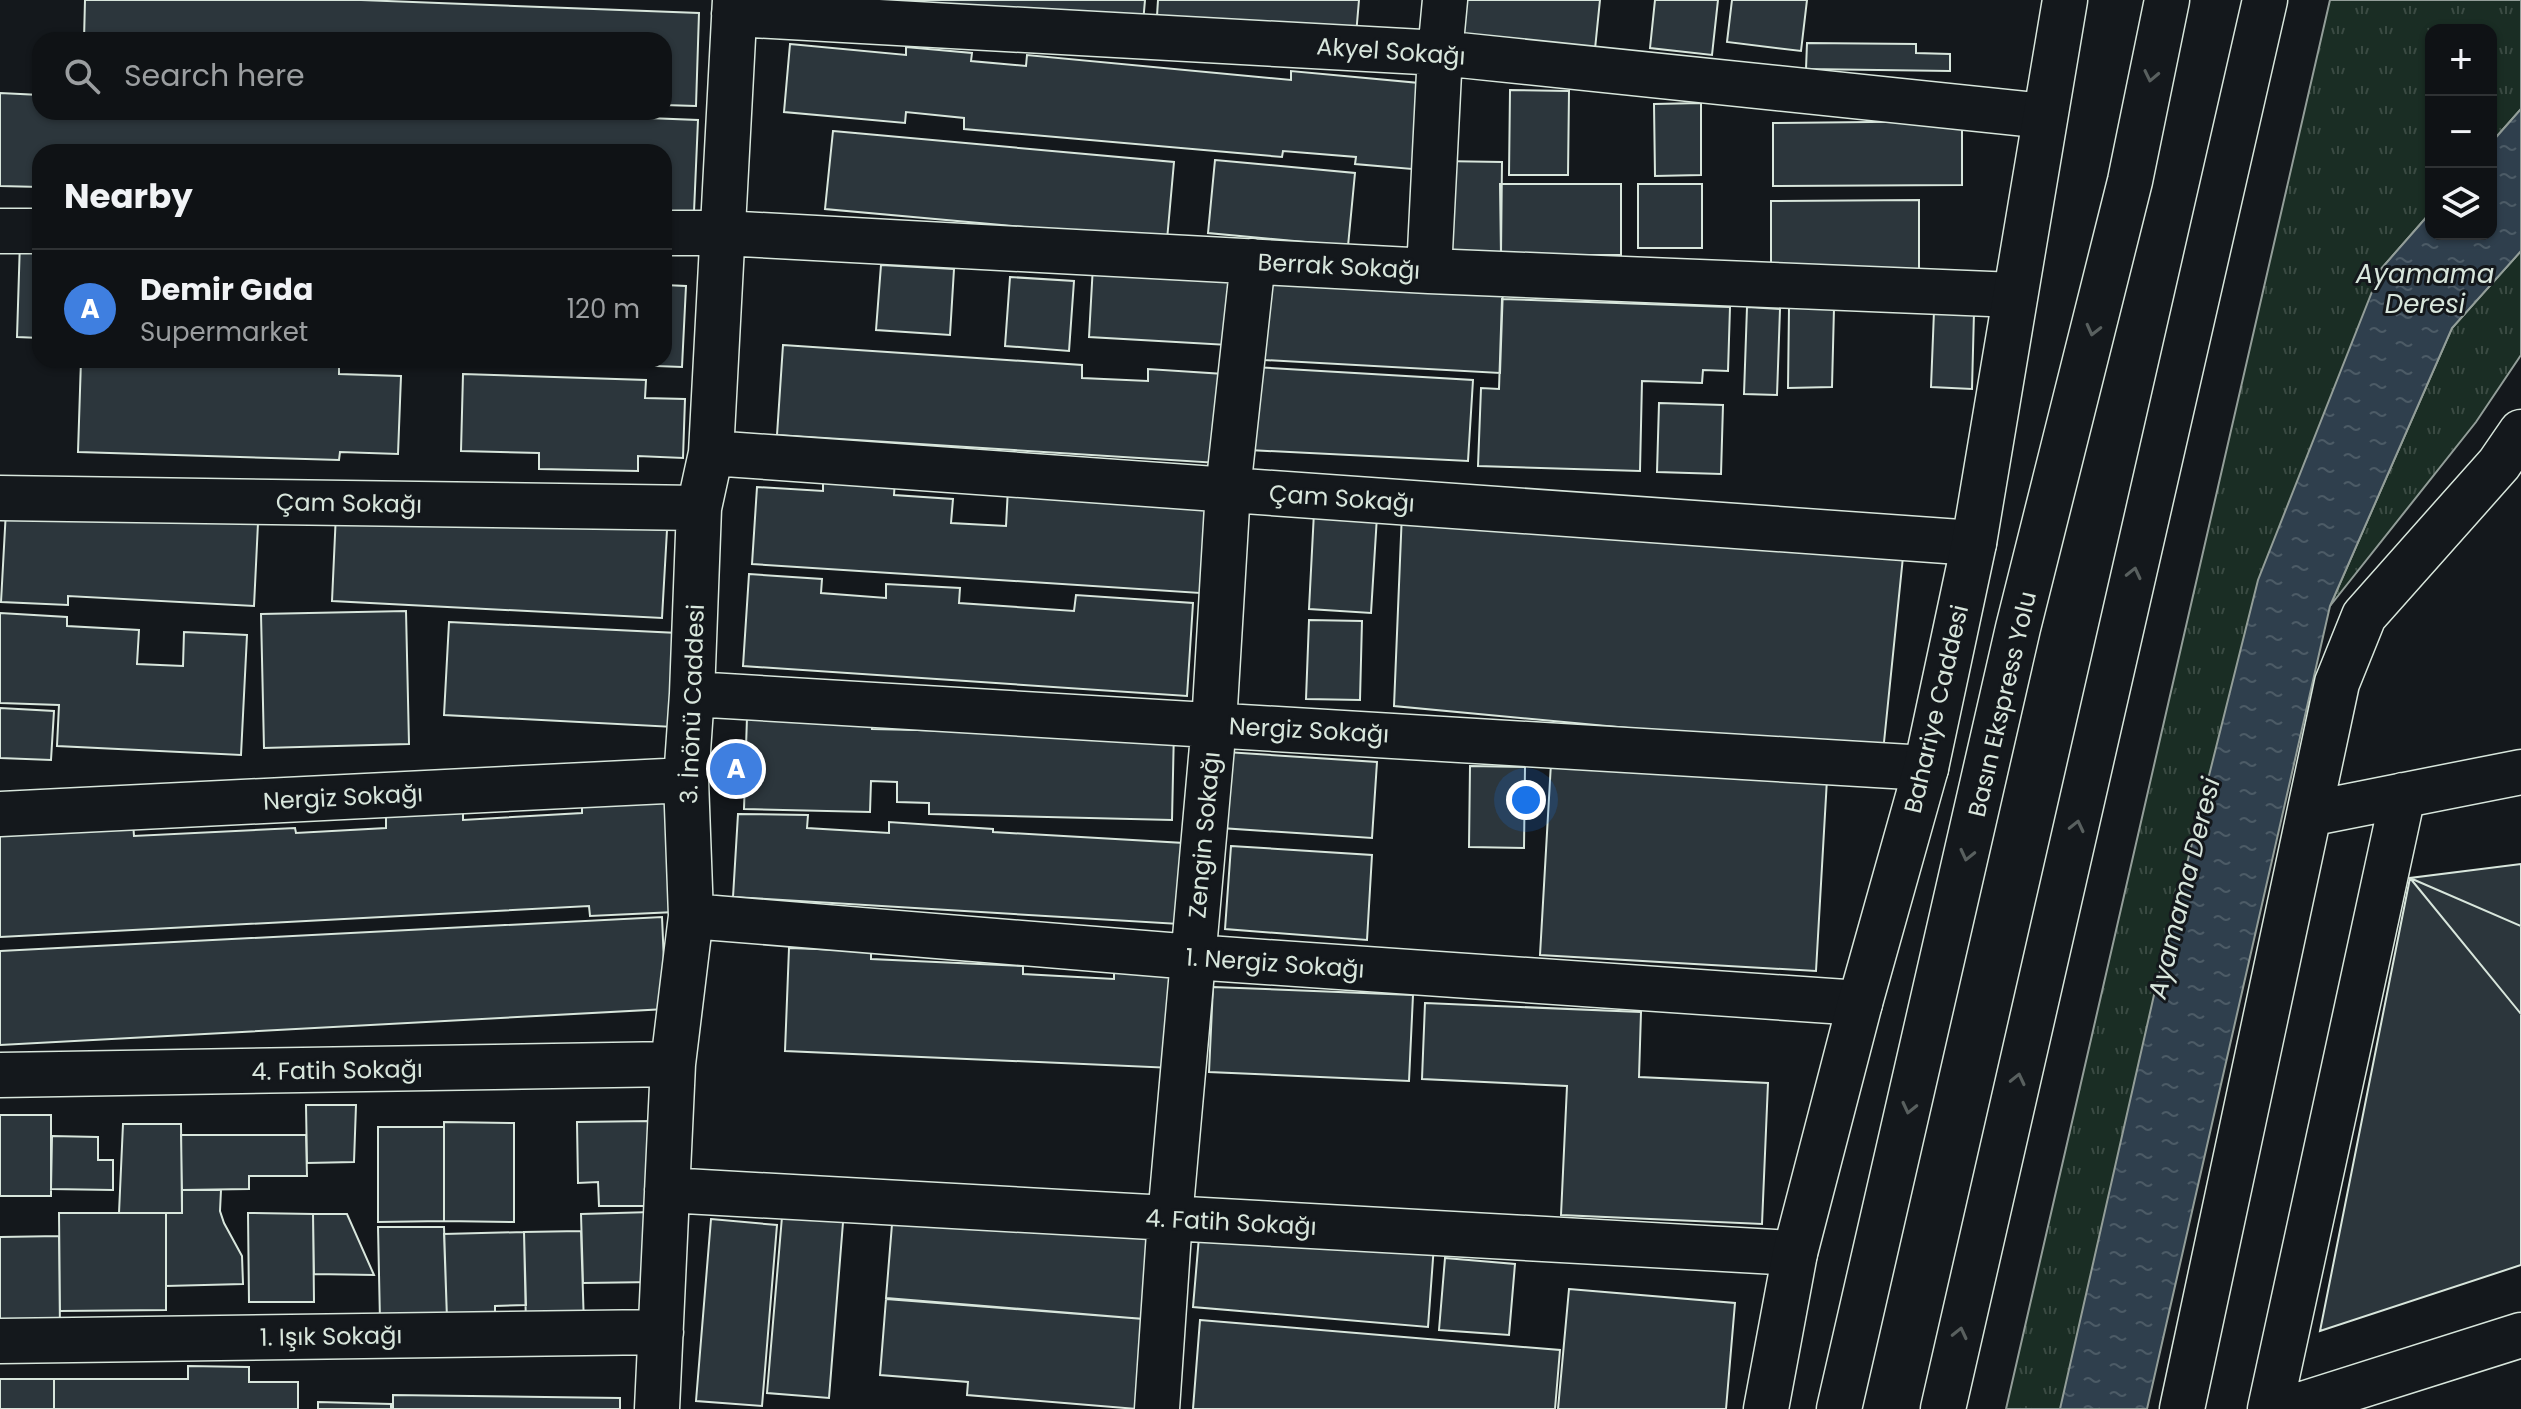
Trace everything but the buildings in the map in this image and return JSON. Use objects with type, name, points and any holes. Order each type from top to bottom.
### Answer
[{"type":"main road","points":[[1429,271],[1445,0]]},
{"type":"main road","name":"Bahariye Caddesi","points":[[1766,1409],[1795,1253],[1860,1003],[1926,768],[1974,543],[2065,0]]},
{"type":"main road","name":"Basın Ekspress Yolu","points":[[1839,1409],[2018,628],[2130,181],[2167,0]]},
{"type":"main road","points":[[1943,1409],[2265,0]]},
{"type":"main road","name":"Akyel Sokağı","points":[[734,7],[1440,53],[2045,116]]},
{"type":"main road","name":"3. İnönü Caddesi","points":[[657,1409],[673,1064],[691,916],[686,780],[699,508],[711,453],[734,7]]},
{"type":"main road","points":[[0,231],[32,231]]},
{"type":"main road","name":"Berrak Sokağı","points":[[672,233],[722,233],[1429,271],[2015,295]]},
{"type":"main road","name":"Zengin Sokağı","points":[[1157,1409],[1170,1218],[1214,724],[1228,490],[1253,261]]},
{"type":"main road","points":[[2182,1409],[2337,683],[2364,616],[2499,464],[2521,432]]},
{"type":"main road","name":"Çam Sokağı","points":[[711,453],[1974,543]]},
{"type":"main road","name":"Çam Sokağı","points":[[0,498],[699,508]]},
{"type":"main road","name":"Nergiz Sokağı","points":[[692,694],[1926,768]]},
{"type":"main road","points":[[2309,814],[2521,772]]},
{"type":"main road","name":"Nergiz Sokağı","points":[[0,814],[686,780]]},
{"type":"main road","points":[[2270,1409],[2403,795]]},
{"type":"main road","name":"1. Nergiz Sokağı","points":[[691,916],[1193,957],[1860,1003]]},
{"type":"main road","name":"4. Fatih Sokağı","points":[[0,1075],[673,1064]]},
{"type":"main road","name":"4. Fatih Sokağı","points":[[667,1190],[1795,1253]]},
{"type":"main road","name":"1. Işık Sokağı","points":[[0,1341],[661,1332]]},
{"type":"main road","points":[[2287,1409],[2521,1335]]},
{"type":"green space","points":[[2330,0],[2521,0],[2521,109],[2497,136],[2497,24],[2425,24],[2425,219],[2381,269],[2063,1409],[2006,1409]]},
{"type":"green space","points":[[2521,251],[2521,355],[2476,422],[2330,606],[2452,328]]},
{"type":"water","name":"Ayamama Deresi","points":[[2521,109],[2521,251],[2452,328],[2330,606],[2147,1409],[2060,1409],[2154,995],[2258,580],[2381,269],[2425,219],[2425,240],[2497,240],[2497,136]]},
{"type":"place","name":"Demir Gıda","points":[[736,769]]}]
